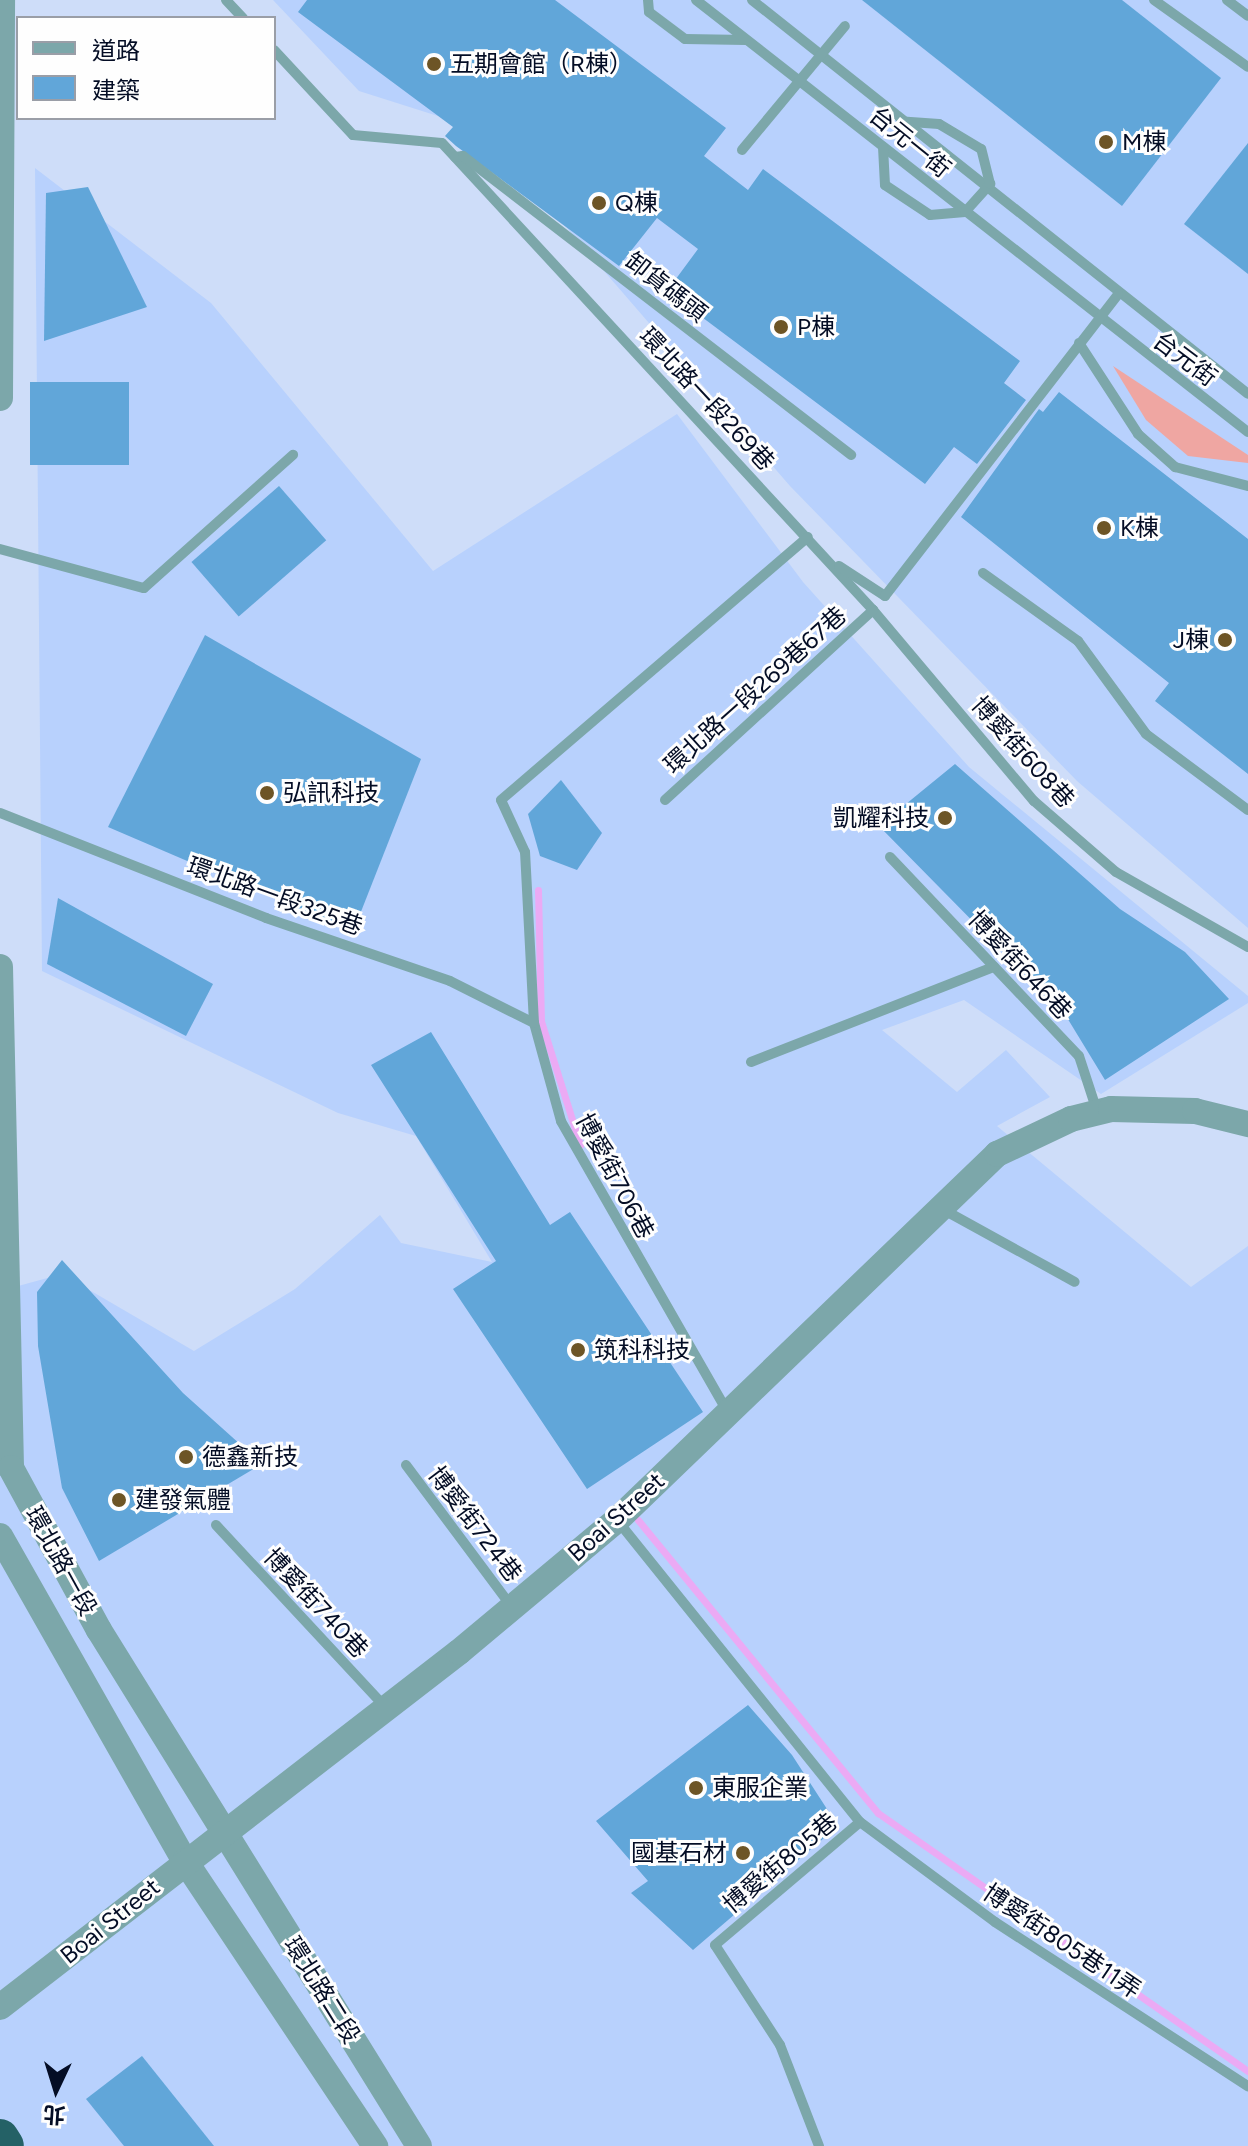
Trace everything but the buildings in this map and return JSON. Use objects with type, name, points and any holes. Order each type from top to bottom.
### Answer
[{"type":"highway","points":[[0,2138],[5,2146]]},
{"type":"street","points":[[0,398],[2,0]]},
{"type":"street","name":"環北路一段","points":[[0,967],[11,1468],[99,1630],[225,1834]]},
{"type":"street","name":"Boai Street","points":[[0,2007],[185,1861],[225,1834],[387,1708],[617,1520],[727,1411],[944,1210],[997,1154],[1097,1113],[1195,1111],[1248,1124]]},
{"type":"street","name":"環北路一段","points":[[0,1536],[185,1861]]},
{"type":"street","name":"環北路二段","points":[[225,1834],[419,2146]]},
{"type":"street","name":"環北路二段","points":[[185,1861],[375,2146]]},
{"type":"lane","points":[[226,0],[241,16]]},
{"type":"lane","points":[[648,0],[649,12],[685,39],[747,40]]},
{"type":"lane","name":"台元一街","points":[[696,0],[1097,318]]},
{"type":"lane","name":"台元一街","points":[[752,0],[990,184],[1118,294]]},
{"type":"lane","points":[[1154,0],[1248,67]]},
{"type":"lane","points":[[1227,0],[1248,16]]},
{"type":"lane","points":[[742,150],[845,26]]},
{"type":"lane","name":"環北路一段269巷","points":[[276,52],[353,135],[442,143],[808,537]]},
{"type":"lane","points":[[883,147],[885,185],[930,215],[965,212],[990,184],[981,149],[939,124],[907,122]]},
{"type":"lane","name":"卸貨碼頭","points":[[455,157],[463,156],[851,455]]},
{"type":"lane","points":[[827,559],[885,596],[1118,294]]},
{"type":"lane","name":"台元街","points":[[1118,294],[1248,394]]},
{"type":"lane","name":"台元街","points":[[1097,318],[1248,432]]},
{"type":"lane","points":[[1079,343],[1138,434],[1175,467],[1248,486]]},
{"type":"lane","points":[[0,549],[144,588],[293,455]]},
{"type":"lane","name":"博愛街608巷","points":[[808,537],[1034,801],[1116,872],[1248,947]]},
{"type":"lane","name":"博愛街706巷","points":[[727,1411],[578,1158],[561,1121],[534,1023],[525,852],[501,800],[808,537]]},
{"type":"lane","points":[[983,573],[1078,641],[1146,734],[1248,810]]},
{"type":"lane","name":"環北路一段269巷67巷","points":[[665,800],[873,610]]},
{"type":"lane","name":"環北路一段325巷","points":[[0,813],[266,918],[450,981],[534,1023]]},
{"type":"lane","name":"博愛街646巷","points":[[890,857],[1079,1056],[1097,1113]]},
{"type":"lane","points":[[751,1062],[994,967]]},
{"type":"lane","points":[[944,1210],[1075,1282]]},
{"type":"lane","name":"博愛街724巷","points":[[406,1465],[512,1607]]},
{"type":"lane","name":"博愛街805巷","points":[[617,1520],[860,1822],[715,1945],[780,2045],[819,2146]]},
{"type":"lane","name":"博愛街740巷","points":[[216,1525],[387,1708]]},
{"type":"lane","name":"博愛街805巷11弄","points":[[860,1822],[995,1922],[1248,2086]]},
{"type":"shaded area","points":[[273,0],[1248,0],[1248,928],[1077,781],[790,486],[482,130],[359,91]]},
{"type":"shaded area","points":[[35,168],[211,303],[433,571],[677,414],[803,582],[969,767],[1248,996],[1248,1003],[1101,1094],[964,1000],[882,1030],[957,1092],[1006,1050],[1050,1097],[997,1126],[1191,1287],[1248,1246],[1248,2146],[0,2146],[0,1291],[62,1274],[194,1351],[295,1289],[380,1215],[401,1243],[492,1262],[416,1136],[338,1113],[42,971]]},
{"type":"shaded area","points":[[1113,366],[1248,455],[1248,463],[1188,456],[1146,420]]},
{"type":"waterway","points":[[538,890],[541,1021],[580,1145]]},
{"type":"waterway","points":[[638,1520],[878,1813],[1248,2071]]},
{"type":"place","name":"五期會館（R棟）","points":[[434,64]]},
{"type":"place","name":"M棟","points":[[1106,142]]},
{"type":"place","name":"Q棟","points":[[599,203]]},
{"type":"place","name":"P棟","points":[[781,327]]},
{"type":"place","name":"K棟","points":[[1104,528]]},
{"type":"place","name":"J棟","points":[[1225,640]]},
{"type":"place","name":"弘訊科技","points":[[267,793]]},
{"type":"place","name":"凱耀科技","points":[[945,818]]},
{"type":"place","name":"筑科科技","points":[[578,1350]]},
{"type":"place","name":"德鑫新技","points":[[186,1457]]},
{"type":"place","name":"建發氣體","points":[[119,1500]]},
{"type":"place","name":"東服企業","points":[[696,1788]]},
{"type":"place","name":"國基石材","points":[[743,1853]]}]
